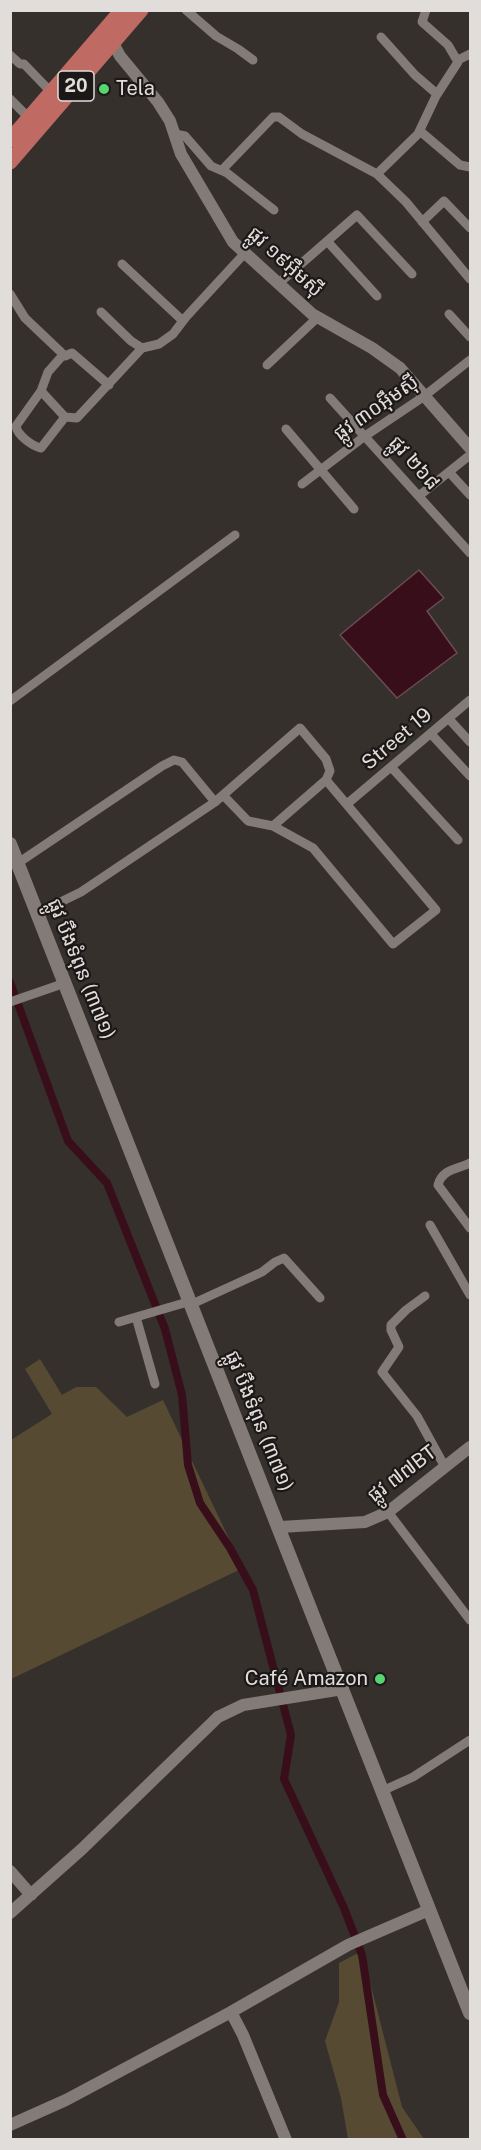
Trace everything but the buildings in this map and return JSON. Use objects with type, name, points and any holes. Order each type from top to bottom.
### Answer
[{"type":"main road","name":"20","points":[[10,162],[108,38],[122,10]]},
{"type":"main road","name":"20","points":[[10,140],[51,92],[141,10]]},
{"type":"main road","name":"ផ្លូវ បឹងទំពុន (៣៧១)","points":[[10,844],[471,2013]]},
{"type":"street","points":[[186,10],[216,36],[238,48],[253,60]]},
{"type":"street","points":[[426,10],[422,21],[448,45],[458,60]]},
{"type":"street","points":[[381,37],[415,75],[437,94]]},
{"type":"street","name":"ផ្លូវ ១៩អ៊ឹមស៊ី","points":[[108,38],[170,121],[181,154],[233,242],[318,317],[372,348],[394,364],[470,448]]},
{"type":"street","points":[[377,174],[420,131],[437,94],[458,60],[471,54]]},
{"type":"street","points":[[10,55],[20,64],[24,64],[51,92]]},
{"type":"street","points":[[10,99],[29,118]]},
{"type":"street","points":[[222,170],[273,117],[277,116],[302,134],[377,174],[406,202],[471,279]]},
{"type":"street","points":[[420,131],[460,165],[471,167]]},
{"type":"street","points":[[175,134],[185,136],[211,166],[222,170],[253,191],[274,210]]},
{"type":"street","points":[[422,222],[444,201],[471,228]]},
{"type":"street","points":[[278,284],[357,215],[412,274]]},
{"type":"street","points":[[327,241],[377,296]]},
{"type":"street","points":[[41,391],[65,417],[78,418],[142,348],[164,342],[173,334],[244,254]]},
{"type":"street","points":[[122,264],[183,321]]},
{"type":"street","points":[[10,294],[25,318],[63,355],[66,357],[72,353],[109,385]]},
{"type":"street","points":[[101,312],[131,341],[142,348]]},
{"type":"street","points":[[449,314],[471,337]]},
{"type":"street","points":[[267,364],[318,317]]},
{"type":"street","points":[[63,355],[48,372],[41,391],[16,426],[19,434],[37,448],[41,448],[65,417]]},
{"type":"street","name":"ផ្លូវ ៣០អ៊ឹមស៊ី","points":[[302,484],[471,360]]},
{"type":"street","name":"ផ្លូវ ២៦៨","points":[[330,398],[471,553]]},
{"type":"street","points":[[286,429],[354,509]]},
{"type":"street","points":[[420,495],[471,455]]},
{"type":"street","points":[[449,472],[471,495]]},
{"type":"street","points":[[10,701],[235,535]]},
{"type":"street","name":"Street 19","points":[[347,804],[471,700]]},
{"type":"street","points":[[449,719],[471,742]]},
{"type":"street","points":[[38,913],[81,892],[215,802],[300,728],[326,759],[330,771],[326,780],[273,826]]},
{"type":"street","points":[[431,734],[471,776]]},
{"type":"street","points":[[18,863],[174,760],[182,762],[215,802]]},
{"type":"street","points":[[392,768],[458,840]]},
{"type":"street","points":[[223,795],[248,821],[273,826],[313,848],[393,944],[436,910],[326,780]]},
{"type":"street","points":[[10,1002],[65,983]]},
{"type":"street","points":[[471,1163],[450,1170],[439,1180],[438,1185],[471,1227]]},
{"type":"street","points":[[430,1225],[471,1295]]},
{"type":"street","points":[[119,1322],[191,1303],[262,1272],[284,1258],[320,1298]]},
{"type":"street","points":[[425,1296],[392,1323],[391,1330],[399,1347],[382,1372],[417,1416],[445,1467]]},
{"type":"street","points":[[136,1317],[155,1384]]},
{"type":"street","name":"ផ្លូវ ៧៧BT","points":[[280,1527],[365,1522],[388,1512],[471,1447]]},
{"type":"street","points":[[388,1512],[471,1620]]},
{"type":"street","points":[[10,1913],[81,1849],[211,1722],[243,1705],[343,1689]]},
{"type":"street","points":[[382,1791],[413,1777],[471,1740]]},
{"type":"street","points":[[10,1871],[31,1895]]},
{"type":"street","points":[[10,2125],[66,2100],[231,2012],[348,1945],[429,1910]]},
{"type":"street","points":[[231,2012],[286,2139]]},
{"type":"shaded area","points":[[419,570],[444,598],[427,611],[457,653],[397,698],[340,635]]},
{"type":"shaded area","points":[[40,1359],[62,1395],[76,1387],[96,1387],[127,1417],[163,1400],[243,1568],[11,1679],[11,1440],[52,1414],[25,1369]]},
{"type":"shaded area","points":[[362,1951],[402,2107],[424,2139],[348,2139],[341,2098],[325,2041],[339,2002],[339,1963]]},
{"type":"waterway","points":[[10,982],[68,1141],[107,1183],[165,1329],[182,1395],[188,1465],[200,1503],[230,1548],[253,1590],[291,1735],[284,1779],[344,1908],[362,1955],[383,2095],[403,2140]]},
{"type":"place","name":"Tela","points":[[104,89]]},
{"type":"place","name":"Café Amazon","points":[[380,1679]]}]
